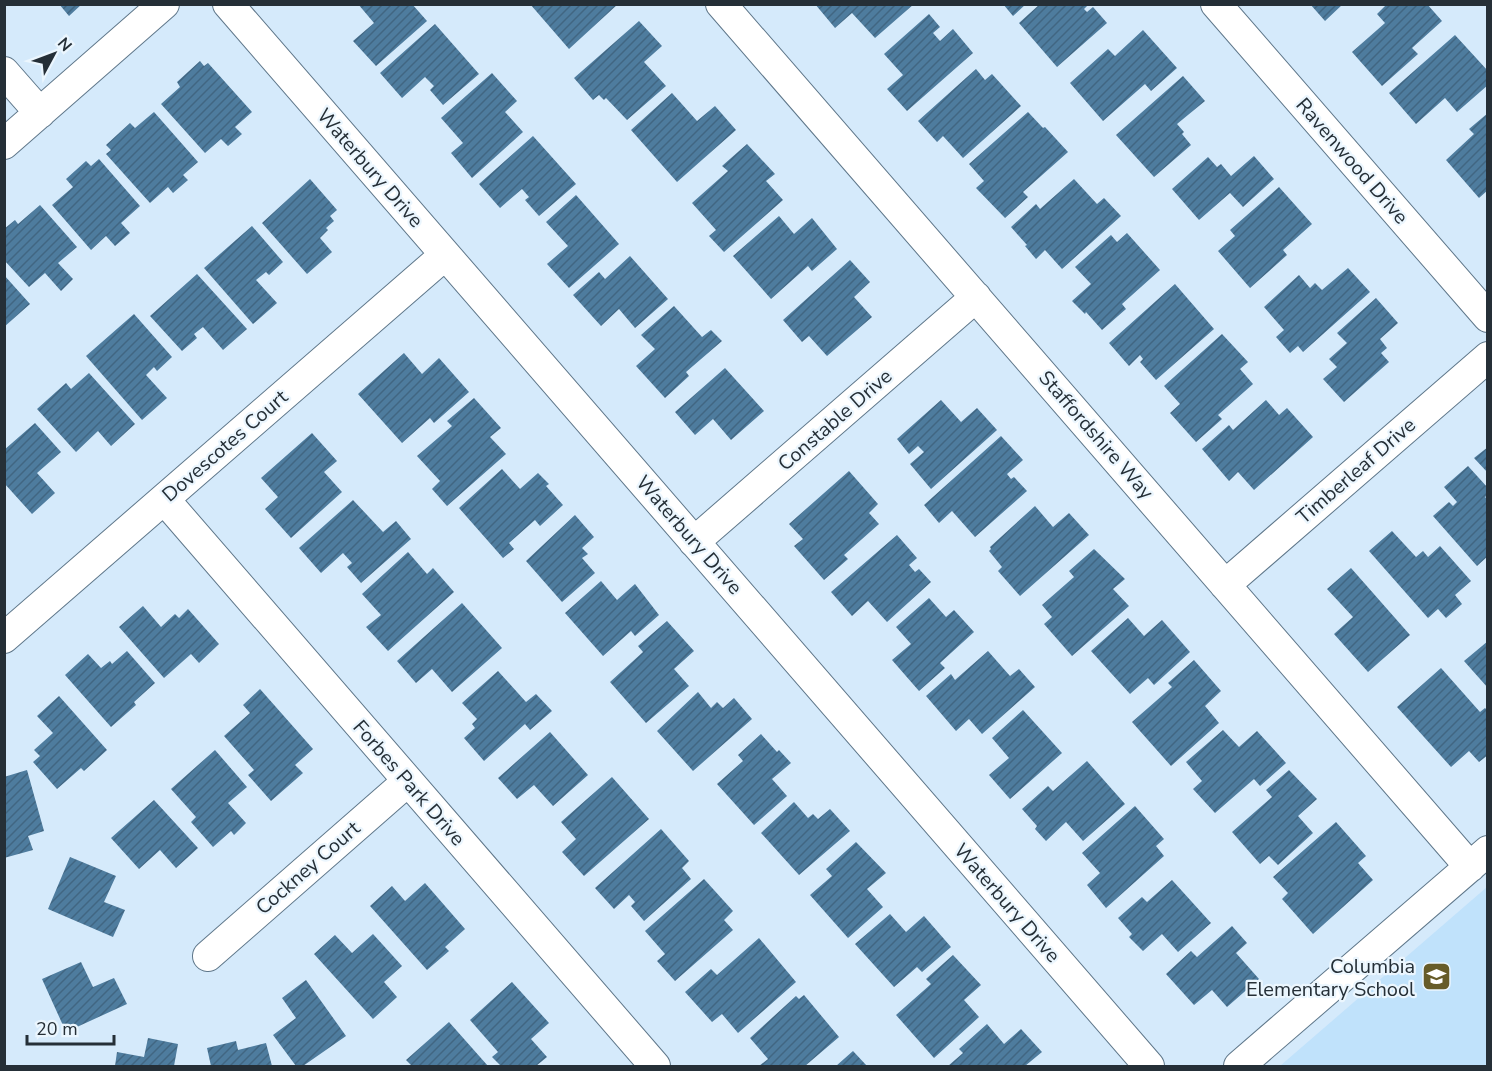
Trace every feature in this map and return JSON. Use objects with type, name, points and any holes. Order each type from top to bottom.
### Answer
[{"type":"street","points":[[4,144],[165,4]]},
{"type":"street","name":"Waterbury Drive","points":[[228,4],[1149,1066]]},
{"type":"street","name":"Staffordshire Way","points":[[721,4],[1225,585],[1479,859]]},
{"type":"street","name":"Ravenwood Drive","points":[[1216,4],[1488,317]]},
{"type":"street","points":[[4,72],[40,113]]},
{"type":"street","name":"Dovescotes Court","points":[[4,638],[446,255]]},
{"type":"street","name":"Constable Drive","points":[[694,542],[976,297]]},
{"type":"street","name":"Timberleaf Drive","points":[[1225,585],[1488,357]]},
{"type":"street","name":"Forbes Park Drive","points":[[164,499],[652,1066]]},
{"type":"street","name":"Cockney Court","points":[[208,956],[408,781]]},
{"type":"street","points":[[1239,1066],[1479,859]]},
{"type":"shaded area","name":"Columbia Elementary School","points":[[1487,887],[1487,1066],[1280,1066]]},
{"type":"building","points":[[59,4],[82,4],[69,16]]},
{"type":"building","points":[[358,4],[412,4],[427,21],[376,66],[353,41],[374,23]]},
{"type":"building","points":[[530,4],[618,4],[569,49]]},
{"type":"building","points":[[815,4],[914,4],[875,38],[852,13],[835,28]]},
{"type":"building","points":[[1003,4],[1026,4],[1013,16]]},
{"type":"building","points":[[1040,4],[1089,4],[1084,9],[1087,12],[1093,7],[1107,23],[1057,67],[1019,23]]},
{"type":"building","points":[[1310,4],[1343,4],[1325,21]]},
{"type":"building","points":[[1387,4],[1427,4],[1442,21],[1412,48],[1418,54],[1382,86],[1352,52],[1385,23],[1377,14]]},
{"type":"building","points":[[929,14],[940,27],[933,33],[940,41],[953,29],[973,53],[907,111],[887,89],[903,75],[884,54]]},
{"type":"building","points":[[639,21],[662,46],[644,62],[666,86],[627,120],[606,98],[604,100],[599,95],[593,100],[574,78]]},
{"type":"building","points":[[435,24],[479,74],[443,105],[430,90],[434,86],[425,77],[402,98],[380,73]]},
{"type":"building","points":[[1143,30],[1177,68],[1151,91],[1145,84],[1103,121],[1070,83],[1108,49],[1115,56]]},
{"type":"building","points":[[1455,35],[1488,71],[1488,85],[1457,112],[1445,98],[1416,124],[1389,93]]},
{"type":"building","points":[[200,61],[204,66],[208,63],[252,112],[235,127],[242,134],[228,146],[221,139],[205,153],[161,104],[180,87],[177,82]]},
{"type":"building","points":[[976,69],[985,80],[992,74],[1021,106],[963,158],[943,136],[937,142],[918,121]]},
{"type":"building","points":[[492,73],[517,101],[505,112],[523,132],[472,178],[451,153],[463,143],[441,118]]},
{"type":"building","points":[[1183,76],[1205,101],[1177,124],[1191,145],[1154,177],[1116,135]]},
{"type":"building","points":[[672,93],[697,121],[715,106],[736,130],[677,182],[631,130]]},
{"type":"building","points":[[154,112],[198,162],[183,175],[188,180],[173,193],[168,187],[150,203],[106,154],[111,150],[106,145],[130,123],[135,128]]},
{"type":"building","points":[[1028,112],[1068,152],[1023,192],[1028,197],[1005,218],[976,188],[984,181],[969,164]]},
{"type":"building","points":[[1488,113],[1488,190],[1479,198],[1446,160],[1474,134],[1469,129]]},
{"type":"building","points":[[533,136],[576,184],[539,216],[525,200],[529,197],[522,189],[500,208],[479,184]]},
{"type":"building","points":[[747,144],[775,174],[766,181],[783,200],[724,252],[709,236],[716,230],[692,203],[728,171],[722,166]]},
{"type":"building","points":[[1254,156],[1274,179],[1243,207],[1230,193],[1199,220],[1172,189],[1208,157],[1217,167],[1221,164],[1231,176]]},
{"type":"building","points":[[99,159],[140,206],[121,223],[130,233],[115,246],[106,236],[91,250],[52,205],[73,187],[66,179],[86,161],[91,166]]},
{"type":"building","points":[[310,179],[337,210],[330,216],[334,221],[320,238],[332,252],[307,274],[262,223]]},
{"type":"building","points":[[1074,179],[1097,204],[1104,198],[1121,216],[1062,269],[1045,250],[1036,259],[1011,227],[1036,204],[1040,209]]},
{"type":"building","points":[[1279,187],[1312,224],[1283,250],[1287,255],[1250,288],[1218,251],[1235,236],[1230,230]]},
{"type":"building","points":[[576,195],[619,244],[569,288],[547,264],[568,246],[546,222]]},
{"type":"building","points":[[40,205],[77,247],[58,263],[73,279],[61,291],[45,273],[29,287],[4,260],[4,229],[15,220],[18,224]]},
{"type":"building","points":[[779,216],[794,234],[812,218],[837,249],[812,271],[808,266],[771,299],[733,256]]},
{"type":"building","points":[[252,226],[283,262],[269,275],[266,272],[256,280],[277,303],[253,324],[204,268]]},
{"type":"building","points":[[1127,233],[1160,270],[1122,304],[1126,309],[1102,330],[1086,312],[1085,314],[1072,301],[1091,284],[1075,267],[1111,235],[1117,242]]},
{"type":"building","points":[[630,256],[668,299],[635,328],[619,309],[601,326],[573,295],[599,272],[605,279]]},
{"type":"building","points":[[850,260],[870,282],[854,297],[872,317],[827,356],[809,336],[802,342],[783,320]]},
{"type":"building","points":[[1348,268],[1370,292],[1303,352],[1298,346],[1290,353],[1276,337],[1284,330],[1264,307],[1299,275],[1310,288],[1315,283],[1322,290]]},
{"type":"building","points":[[197,274],[247,329],[223,350],[203,327],[194,334],[197,338],[182,351],[150,316]]},
{"type":"building","points":[[4,275],[30,304],[4,327]]},
{"type":"building","points":[[1175,284],[1214,329],[1156,380],[1140,362],[1143,359],[1140,355],[1129,366],[1109,343]]},
{"type":"building","points":[[1376,298],[1398,323],[1380,339],[1387,348],[1381,353],[1389,362],[1344,402],[1323,379],[1337,367],[1329,359],[1347,343],[1337,333]]},
{"type":"building","points":[[674,306],[702,337],[711,330],[722,341],[686,372],[689,376],[665,398],[636,366],[655,349],[641,335]]},
{"type":"building","points":[[134,314],[172,357],[157,371],[154,367],[146,375],[167,398],[142,420],[86,356]]},
{"type":"building","points":[[1222,334],[1248,362],[1240,369],[1253,384],[1218,415],[1222,419],[1196,442],[1170,413],[1180,404],[1164,386]]},
{"type":"building","points":[[404,353],[422,374],[439,358],[469,392],[434,423],[430,418],[402,443],[358,394]]},
{"type":"building","points":[[725,368],[764,411],[731,440],[713,419],[695,435],[675,412]]},
{"type":"building","points":[[89,373],[135,424],[111,446],[98,431],[76,452],[37,409],[66,383],[71,389]]},
{"type":"building","points":[[474,398],[501,428],[490,437],[506,454],[447,506],[432,489],[440,481],[417,456],[452,426],[447,421]]},
{"type":"building","points":[[941,400],[961,422],[977,408],[997,430],[931,489],[910,464],[924,452],[918,446],[909,454],[897,439]]},
{"type":"building","points":[[1266,400],[1279,415],[1287,408],[1313,437],[1254,490],[1238,472],[1229,481],[1202,449],[1229,425],[1233,430]]},
{"type":"building","points":[[35,423],[61,452],[37,473],[55,493],[32,514],[4,483],[4,450]]},
{"type":"building","points":[[312,433],[337,461],[324,472],[342,492],[291,538],[265,509],[278,497],[261,478]]},
{"type":"building","points":[[1001,436],[1023,460],[1007,474],[1011,479],[1014,477],[1027,491],[975,537],[952,511],[939,523],[924,505]]},
{"type":"building","points":[[1488,447],[1488,473],[1474,458]]},
{"type":"building","points":[[1468,466],[1488,488],[1488,495],[1485,497],[1488,500],[1486,503],[1488,556],[1477,566],[1433,516],[1449,502],[1453,506],[1457,502],[1444,487]]},
{"type":"building","points":[[502,469],[520,489],[538,473],[549,484],[546,486],[563,505],[540,526],[535,520],[509,543],[514,549],[503,558],[459,508]]},
{"type":"building","points":[[849,471],[878,504],[869,513],[879,524],[844,555],[848,559],[824,580],[794,546],[803,539],[789,524]]},
{"type":"building","points":[[353,500],[383,532],[396,521],[411,539],[361,583],[347,567],[352,563],[343,553],[321,573],[299,548]]},
{"type":"building","points":[[1035,506],[1053,527],[1069,513],[1089,535],[1020,596],[998,571],[1002,567],[989,551],[990,547]]},
{"type":"building","points":[[575,515],[594,537],[582,548],[588,554],[582,558],[595,573],[562,602],[526,561]]},
{"type":"building","points":[[1392,531],[1416,557],[1423,551],[1428,557],[1440,546],[1471,581],[1455,595],[1462,604],[1446,618],[1438,609],[1428,618],[1369,551]]},
{"type":"building","points":[[897,535],[917,558],[909,565],[915,572],[919,569],[931,582],[887,622],[868,601],[852,616],[831,592]]},
{"type":"building","points":[[1094,549],[1125,579],[1113,589],[1129,606],[1072,656],[1044,624],[1052,617],[1042,605],[1074,577],[1069,571]]},
{"type":"building","points":[[408,552],[427,574],[433,568],[454,592],[388,651],[366,627],[381,615],[362,594]]},
{"type":"building","points":[[1351,568],[1410,635],[1368,672],[1334,634],[1353,617],[1327,589]]},
{"type":"building","points":[[601,581],[617,600],[635,584],[659,615],[635,636],[631,631],[603,656],[565,613]]},
{"type":"building","points":[[929,598],[946,617],[954,610],[974,632],[940,663],[945,668],[919,691],[892,660],[911,644],[896,627]]},
{"type":"building","points":[[462,603],[502,648],[452,692],[432,669],[416,683],[397,661]]},
{"type":"building","points":[[143,606],[161,627],[175,614],[179,618],[188,609],[219,644],[199,663],[191,654],[164,678],[119,627]]},
{"type":"building","points":[[1128,618],[1144,636],[1162,620],[1190,652],[1154,685],[1148,678],[1130,694],[1091,651]]},
{"type":"building","points":[[667,621],[694,651],[674,669],[689,686],[646,723],[610,682],[643,652],[638,646]]},
{"type":"building","points":[[1488,641],[1488,688],[1464,661]]},
{"type":"building","points":[[127,651],[155,683],[134,702],[136,705],[111,727],[65,675],[88,654],[101,668],[110,661],[112,664]]},
{"type":"building","points":[[988,651],[1010,676],[1019,669],[1035,687],[982,734],[969,719],[956,731],[926,696],[951,674],[955,680]]},
{"type":"building","points":[[1194,660],[1221,691],[1205,706],[1219,723],[1171,766],[1132,722],[1172,687],[1168,683]]},
{"type":"building","points":[[1441,668],[1480,712],[1485,708],[1488,711],[1488,755],[1479,762],[1469,751],[1451,767],[1397,707]]},
{"type":"building","points":[[498,671],[526,702],[536,694],[552,711],[530,730],[525,724],[484,761],[464,738],[475,728],[472,724],[477,719],[462,703]]},
{"type":"building","points":[[260,689],[313,749],[295,765],[303,773],[271,801],[248,775],[254,770],[224,736],[250,713],[243,705]]},
{"type":"building","points":[[698,692],[711,708],[717,702],[723,708],[734,698],[752,719],[693,771],[657,731]]},
{"type":"building","points":[[59,696],[107,750],[84,771],[81,768],[57,789],[33,762],[40,756],[34,750],[53,733],[37,716]]},
{"type":"building","points":[[1023,710],[1062,753],[1010,799],[989,775],[1009,758],[992,738]]},
{"type":"building","points":[[1223,730],[1239,747],[1257,731],[1286,763],[1260,786],[1254,779],[1215,813],[1193,789],[1202,781],[1186,762]]},
{"type":"building","points":[[550,732],[588,775],[553,806],[534,785],[517,799],[498,778]]},
{"type":"building","points":[[761,734],[777,752],[779,750],[791,763],[772,779],[787,796],[754,825],[717,784],[743,761],[738,755]]},
{"type":"building","points":[[215,750],[247,787],[228,803],[246,823],[234,835],[231,831],[213,847],[191,822],[196,817],[171,789]]},
{"type":"building","points":[[1087,761],[1125,804],[1083,841],[1066,822],[1046,841],[1022,809],[1048,786],[1053,791]]},
{"type":"building","points":[[27,770],[44,831],[28,836],[33,850],[4,858],[4,777]]},
{"type":"building","points":[[1289,770],[1317,799],[1298,816],[1313,833],[1278,865],[1269,856],[1260,864],[1232,832],[1272,797],[1266,790]]},
{"type":"building","points":[[612,777],[649,819],[584,876],[562,852],[576,839],[561,822]]},
{"type":"building","points":[[154,800],[198,848],[176,868],[160,850],[139,869],[111,838]]},
{"type":"building","points":[[794,802],[808,818],[813,814],[818,819],[830,809],[850,831],[799,875],[761,833]]},
{"type":"building","points":[[1135,806],[1164,839],[1156,846],[1164,856],[1106,908],[1087,885],[1100,873],[1082,853]]},
{"type":"building","points":[[1336,822],[1366,856],[1358,863],[1373,880],[1313,934],[1282,899],[1288,893],[1273,877]]},
{"type":"building","points":[[661,829],[689,861],[682,868],[691,879],[644,921],[631,906],[635,902],[629,895],[614,909],[595,888]]},
{"type":"building","points":[[856,842],[886,873],[867,889],[883,907],[848,938],[810,895],[832,876],[826,869]]},
{"type":"building","points":[[70,857],[116,876],[104,902],[125,910],[113,937],[48,909]]},
{"type":"building","points":[[704,879],[733,911],[724,920],[733,930],[675,981],[657,961],[665,954],[645,931]]},
{"type":"building","points":[[1172,880],[1211,923],[1178,952],[1162,934],[1143,951],[1129,937],[1132,934],[1118,918],[1142,897],[1147,902]]},
{"type":"building","points":[[425,883],[465,929],[445,947],[449,951],[427,970],[370,906],[392,886],[405,901]]},
{"type":"building","points":[[890,914],[906,932],[924,916],[951,947],[922,972],[917,967],[894,987],[855,944]]},
{"type":"building","points":[[1232,926],[1247,943],[1236,953],[1259,979],[1227,1007],[1212,990],[1194,1005],[1166,974],[1191,951],[1197,957]]},
{"type":"building","points":[[373,934],[402,966],[384,982],[397,997],[373,1019],[314,954],[335,935],[352,953]]},
{"type":"building","points":[[759,938],[796,982],[738,1033],[722,1014],[712,1022],[685,992],[711,969],[717,975]]},
{"type":"building","points":[[953,955],[981,985],[964,1000],[979,1017],[934,1058],[896,1015],[931,984],[926,979]]},
{"type":"building","points":[[81,962],[93,987],[114,978],[127,1004],[66,1032],[42,979]]},
{"type":"building","points":[[306,980],[346,1036],[303,1066],[296,1066],[273,1035],[296,1018],[282,998]]},
{"type":"building","points":[[512,982],[549,1023],[531,1039],[547,1057],[536,1066],[501,1066],[492,1057],[498,1052],[470,1020]]},
{"type":"building","points":[[804,995],[839,1037],[805,1066],[759,1066],[768,1059],[750,1038],[796,996],[799,999]]},
{"type":"building","points":[[449,1022],[488,1066],[412,1066],[406,1060]]},
{"type":"building","points":[[987,1024],[1004,1044],[1021,1029],[1042,1052],[1025,1066],[948,1066],[963,1053],[959,1049]]},
{"type":"building","points":[[148,1038],[178,1044],[174,1066],[115,1066],[117,1052],[144,1057]]},
{"type":"building","points":[[236,1041],[238,1050],[266,1043],[272,1066],[211,1066],[207,1048]]},
{"type":"building","points":[[853,1051],[867,1066],[836,1066]]},
{"type":"place","name":"Columbia Elementary School","points":[[1436,977]]}]
